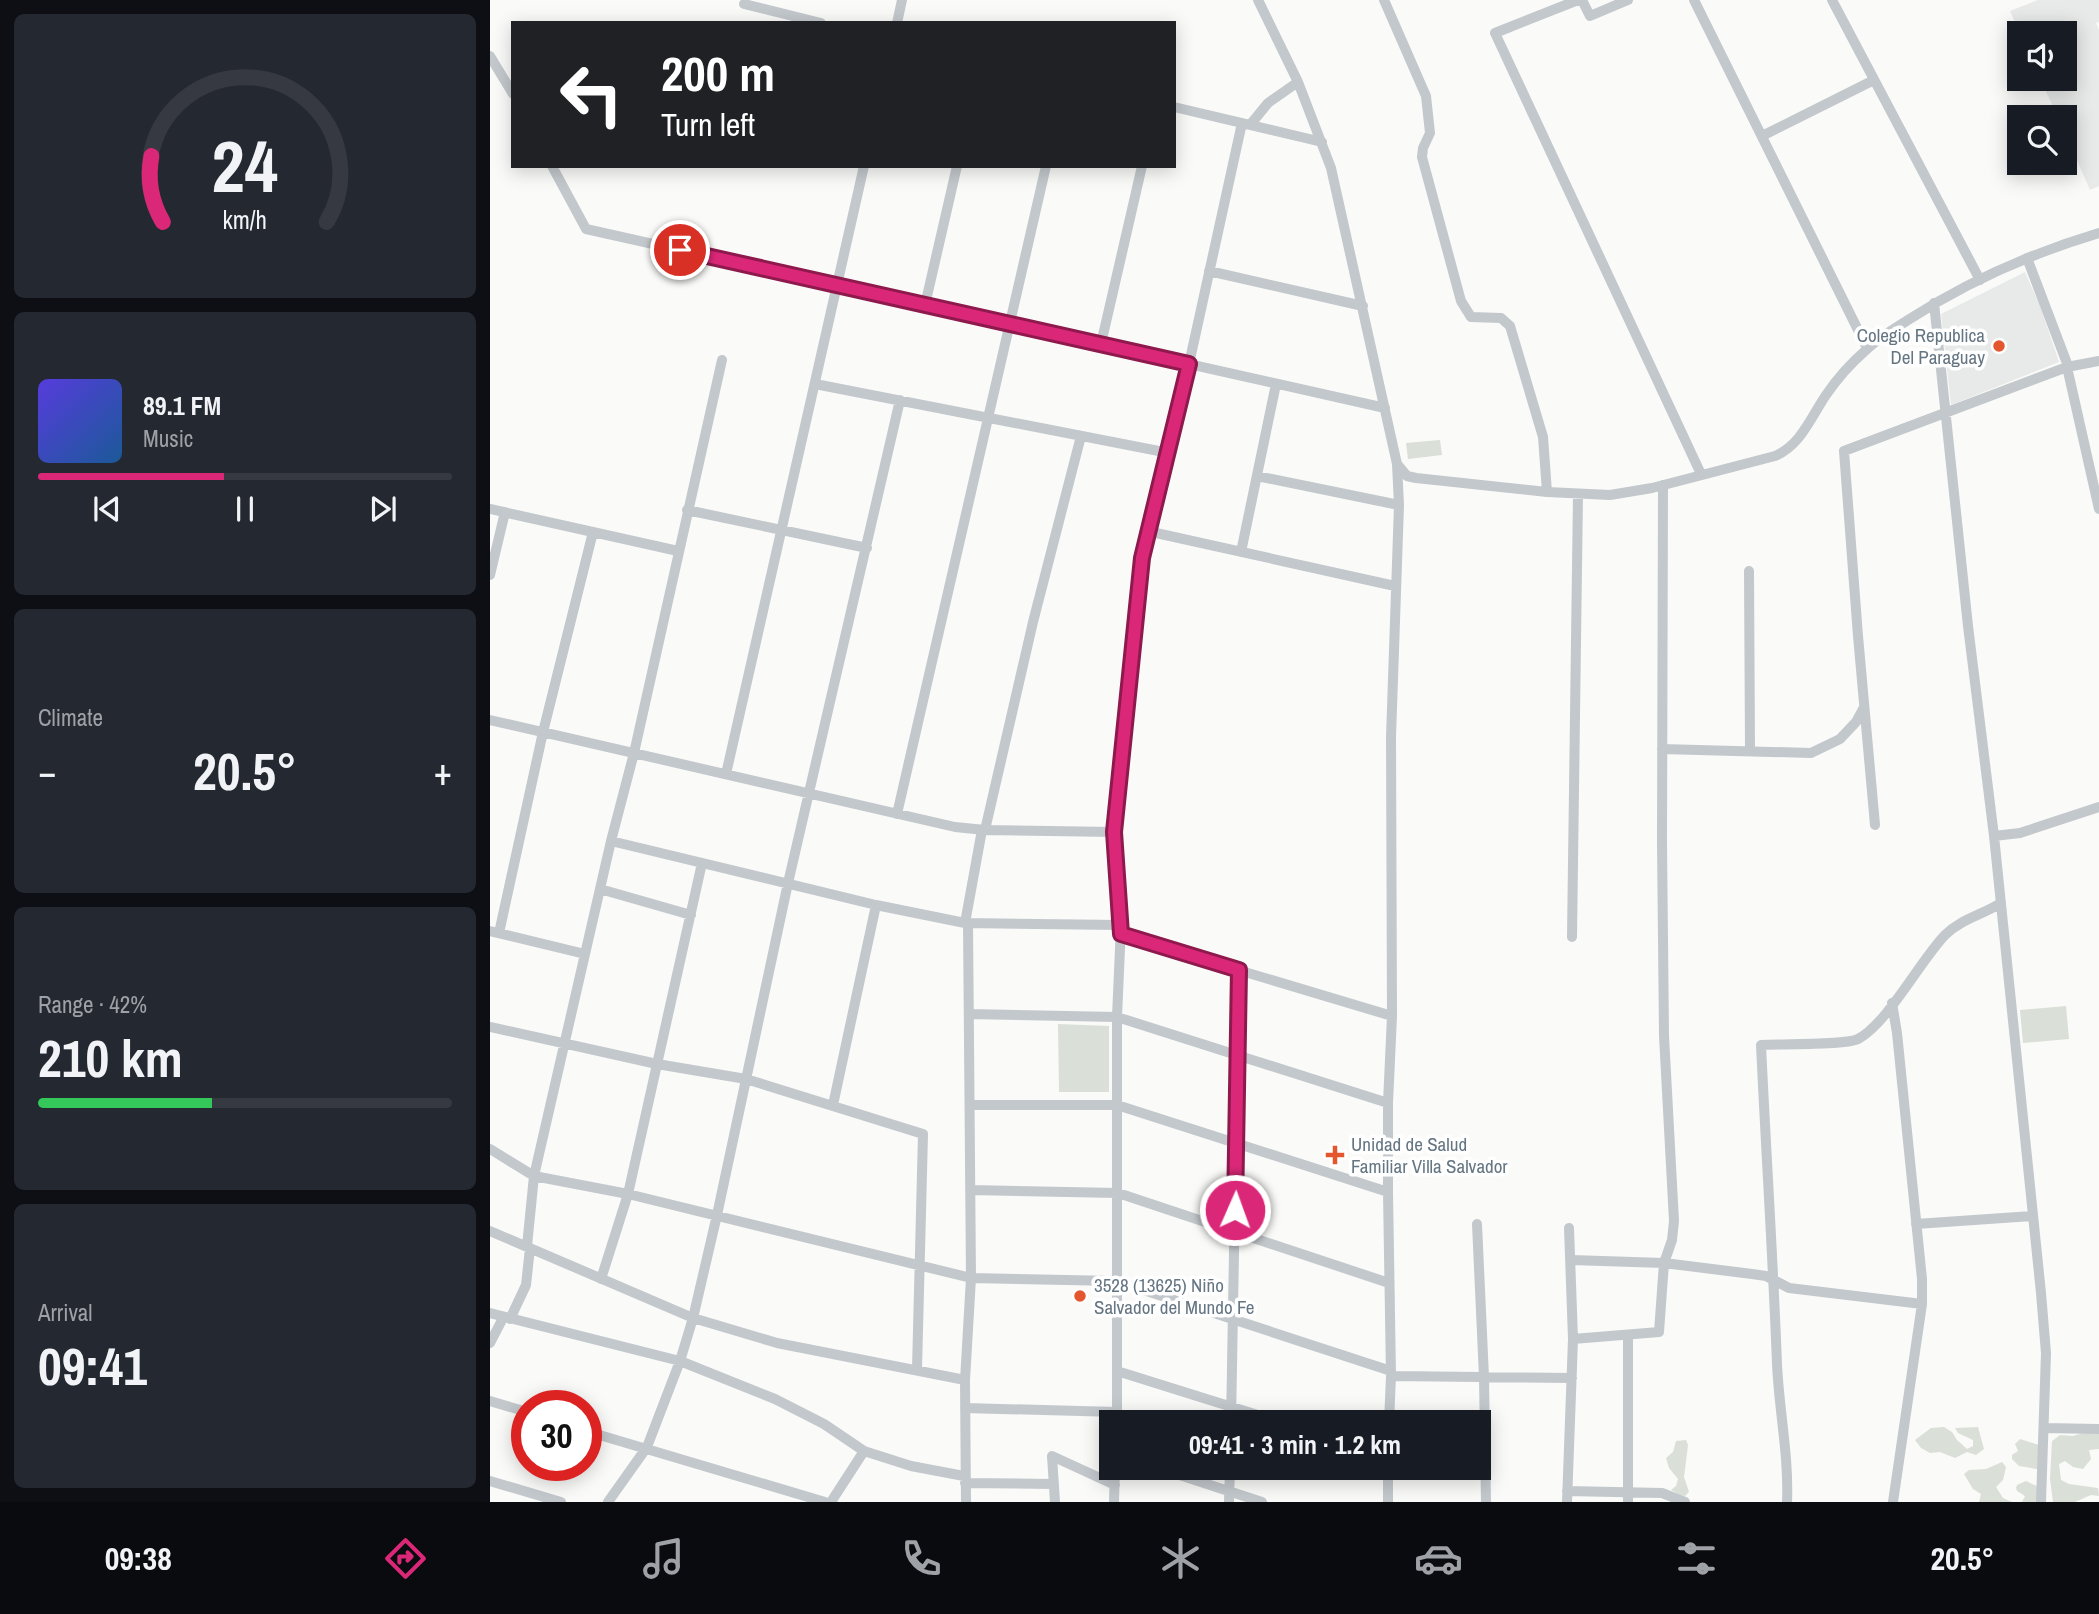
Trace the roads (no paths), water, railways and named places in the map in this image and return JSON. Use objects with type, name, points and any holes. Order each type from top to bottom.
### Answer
[{"type":"street","points":[[897,21],[902,0]]},
{"type":"street","points":[[1258,0],[1298,82],[1331,168],[1397,464],[1391,737],[1392,1016],[1388,1103],[1390,1410]]},
{"type":"street","points":[[1384,0],[1426,96],[1430,133],[1422,157],[1461,301],[1471,317],[1501,318],[1510,326],[1543,437],[1546,492]]},
{"type":"street","points":[[1628,0],[1590,16],[1580,0],[1495,33],[1701,474]]},
{"type":"street","points":[[1694,0],[1867,348]]},
{"type":"street","points":[[1832,0],[1980,280]]},
{"type":"street","points":[[744,4],[813,21]]},
{"type":"street","points":[[490,56],[511,91]]},
{"type":"street","points":[[1762,136],[1874,80]]},
{"type":"street","points":[[1117,1410],[1117,1017],[1121,930],[1114,832],[1147,531],[1246,124],[1268,103],[1298,82]]},
{"type":"street","points":[[1176,107],[1322,142]]},
{"type":"street","points":[[553,168],[586,229],[1385,408]]},
{"type":"street","points":[[726,775],[864,168]]},
{"type":"street","points":[[925,305],[957,168]]},
{"type":"street","points":[[897,814],[1046,168]]},
{"type":"street","points":[[1101,344],[1143,168]]},
{"type":"street","points":[[1397,464],[1407,476],[1416,478],[1546,492],[1610,495],[1663,485],[1775,456],[1791,447],[1827,394],[1867,348],[1934,303],[1980,280],[2056,246],[2099,233]]},
{"type":"street","points":[[2027,258],[2067,367],[2099,509]]},
{"type":"street","points":[[1209,271],[1363,306]]},
{"type":"street","points":[[1934,303],[1994,836],[2046,1353],[2041,1502]]},
{"type":"street","points":[[490,1343],[526,1285],[529,1274],[528,1247],[534,1176],[611,841],[634,753],[722,360]]},
{"type":"street","points":[[1875,825],[1844,451],[2067,367],[2099,361]]},
{"type":"street","points":[[815,384],[1168,453]]},
{"type":"street","points":[[1241,552],[1276,384]]},
{"type":"street","points":[[608,1502],[645,1449],[680,1361],[692,1318],[717,1215],[788,883],[811,794],[900,400]]},
{"type":"street","points":[[966,1502],[965,1380],[971,1279],[971,1190],[966,923],[984,830],[1033,622],[1081,436]]},
{"type":"street","points":[[1257,476],[1398,505]]},
{"type":"street","points":[[1573,1339],[1659,1332],[1664,1263],[1672,1240],[1674,1221],[1664,1036],[1663,485]]},
{"type":"street","points":[[1572,937],[1578,494]]},
{"type":"street","points":[[490,509],[678,551]]},
{"type":"street","points":[[687,510],[866,548]]},
{"type":"street","points":[[490,575],[505,512]]},
{"type":"street","points":[[585,954],[494,932],[593,531]]},
{"type":"street","points":[[1147,531],[1395,586]]},
{"type":"street","points":[[1749,571],[1750,751]]},
{"type":"street","points":[[1662,749],[1811,752],[1840,739],[1862,714],[1864,704]]},
{"type":"street","points":[[490,720],[955,827],[1114,832]]},
{"type":"street","points":[[1994,836],[2020,833],[2099,807]]},
{"type":"street","points":[[611,841],[876,905],[966,923],[1121,930],[1239,970],[1392,1016]]},
{"type":"street","points":[[601,1279],[628,1194],[702,863]]},
{"type":"street","points":[[600,889],[691,915]]},
{"type":"street","points":[[1787,1502],[1777,1366],[1775,1280],[1770,1246],[1761,1045],[1857,1039],[1879,1021],[1951,929],[2001,903]]},
{"type":"street","points":[[833,1105],[876,905]]},
{"type":"street","points":[[1231,1410],[1239,970]]},
{"type":"street","points":[[1892,1003],[1922,1279],[1922,1304],[1892,1502]]},
{"type":"street","points":[[969,1014],[1117,1017],[1388,1103]]},
{"type":"street","points":[[490,1027],[657,1064],[746,1079],[923,1134],[917,1370]]},
{"type":"street","points":[[970,1105],[1117,1105],[1388,1192]]},
{"type":"street","points":[[490,1149],[534,1176],[628,1194],[971,1279],[1116,1281],[1391,1373],[1572,1378]]},
{"type":"street","points":[[971,1190],[1118,1194],[1389,1283]]},
{"type":"street","points":[[1916,1224],[2032,1216]]},
{"type":"street","points":[[1477,1224],[1485,1377],[1486,1502]]},
{"type":"street","points":[[1569,1228],[1573,1339],[1567,1496],[1628,1497],[1662,1493],[1685,1502]]},
{"type":"street","points":[[490,1231],[692,1318],[776,1343],[965,1380]]},
{"type":"street","points":[[1571,1260],[1664,1263],[1766,1276],[1790,1288],[1922,1304]]},
{"type":"street","points":[[490,1313],[680,1361],[775,1399],[824,1424],[864,1451],[911,1466],[965,1479],[1054,1484]]},
{"type":"street","points":[[1628,1336],[1628,1497]]},
{"type":"street","points":[[1117,1371],[1243,1410]]},
{"type":"street","points":[[490,1401],[511,1407]]},
{"type":"street","points":[[965,1408],[1099,1416]]},
{"type":"street","points":[[2044,1427],[2099,1429]]},
{"type":"street","points":[[602,1436],[825,1502]]},
{"type":"street","points":[[831,1502],[864,1451]]},
{"type":"street","points":[[1055,1502],[1052,1456],[1115,1485]]},
{"type":"street","points":[[1114,1502],[1115,1480]]},
{"type":"street","points":[[1187,1480],[1229,1497],[1262,1502]]},
{"type":"street","points":[[1388,1480],[1388,1502]]},
{"type":"street","points":[[490,1481],[561,1502]]},
{"type":"place","name":"Colegio Republica Del Paraguay","points":[[1999,346]]},
{"type":"place","name":"Unidad de Salud Familiar Villa Salvador","points":[[1335,1155]]},
{"type":"place","name":"3528 (13625) Niño Salvador del Mundo Fe","points":[[1080,1296]]}]
